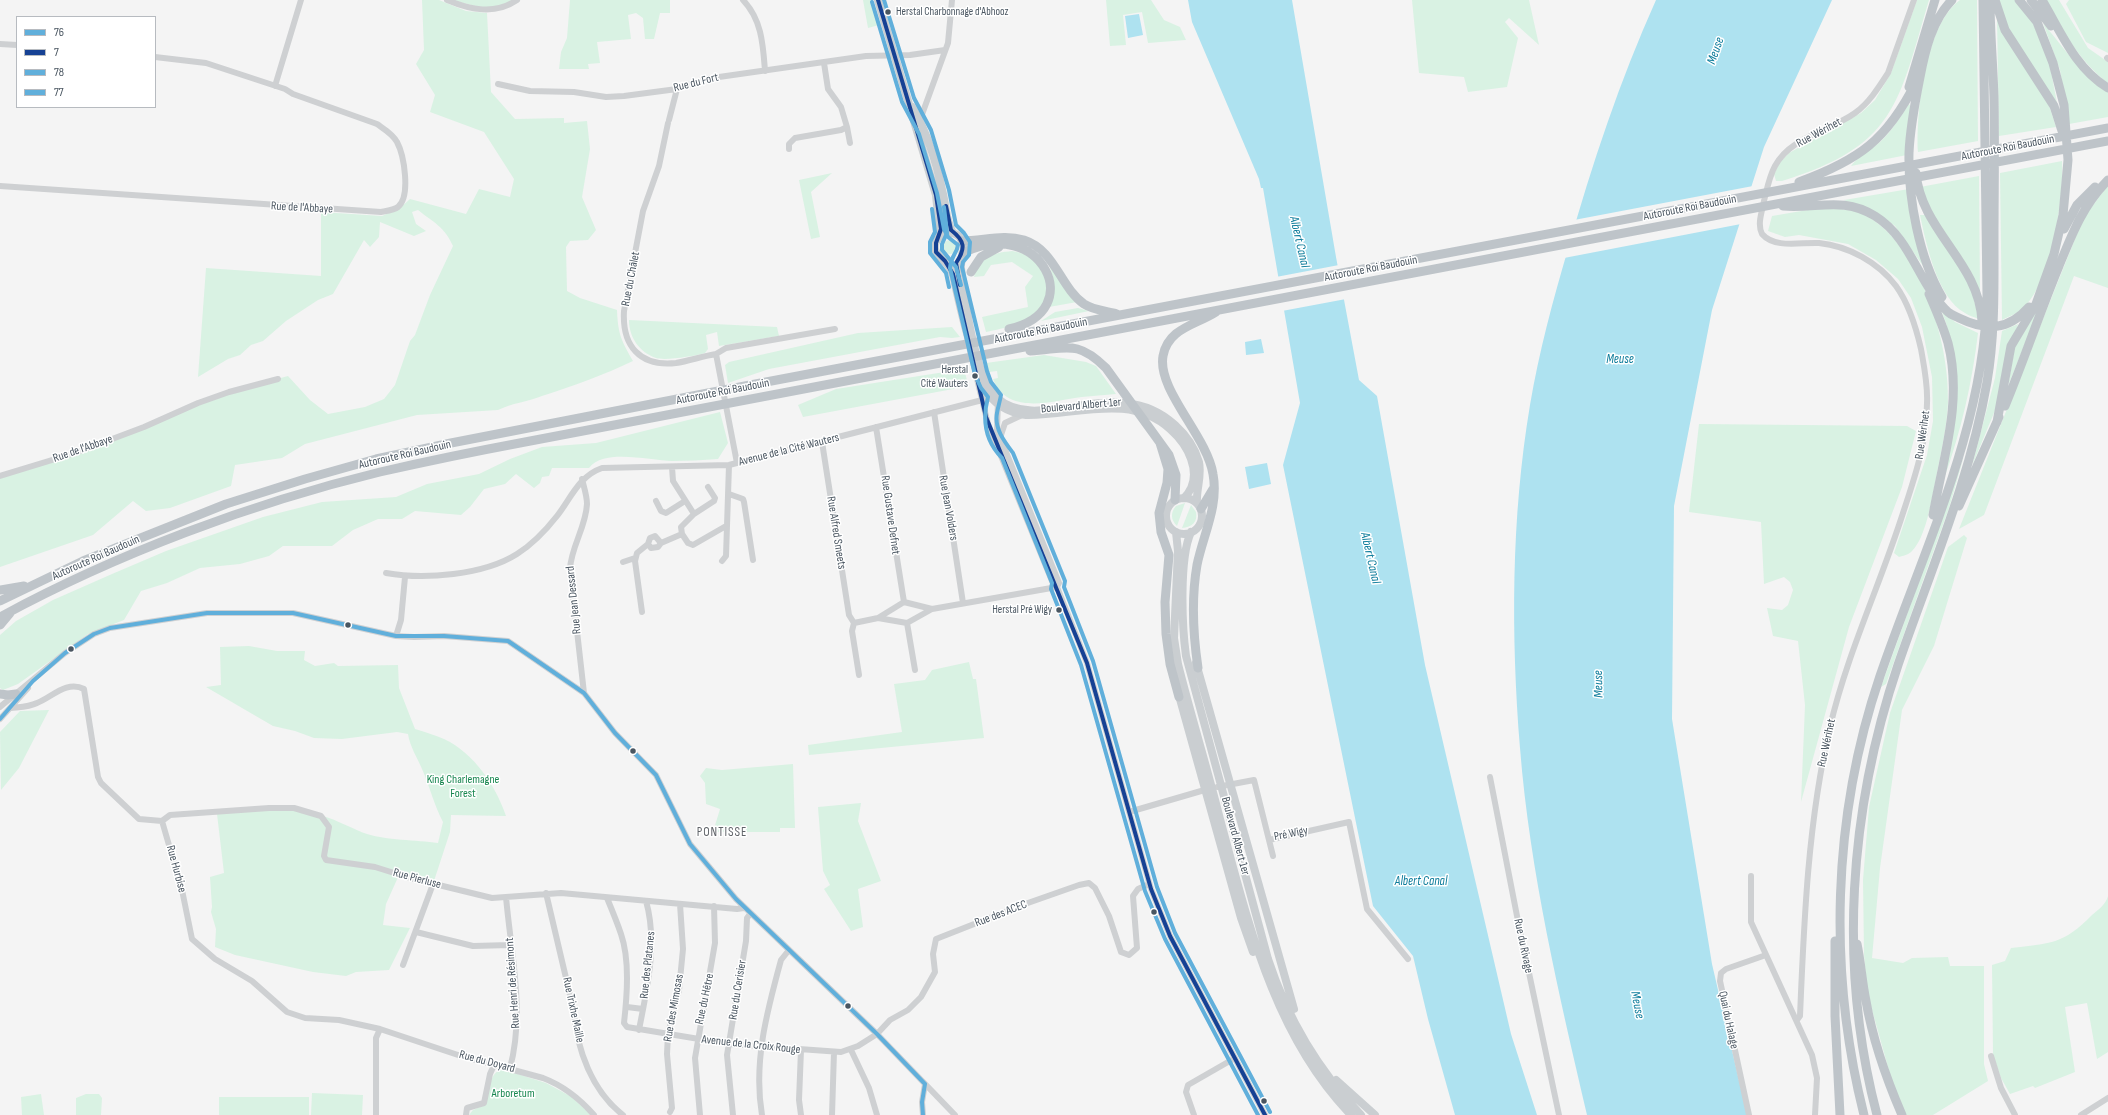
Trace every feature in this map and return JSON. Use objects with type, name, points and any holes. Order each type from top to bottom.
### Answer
[{"type":"highway","points":[[1896,116],[1911,82],[1935,0]]},
{"type":"highway","points":[[1945,0],[1928,43],[1921,72],[1909,153],[1911,185],[1922,247],[1938,289],[1952,310],[1963,320]]},
{"type":"highway","points":[[1938,19],[1952,0]]},
{"type":"highway","points":[[1864,1115],[1847,1025],[1842,973],[1840,916],[1846,828],[1864,733],[1880,677],[1923,559],[1966,433],[1983,354],[1987,295],[1983,0]]},
{"type":"highway","points":[[1877,1115],[1865,1057],[1859,1017],[1854,961],[1853,931],[1860,828],[1872,759],[1897,667],[1945,534],[1963,476],[1982,407],[1991,352],[1994,318],[1994,125],[1990,0]]},
{"type":"highway","points":[[1995,0],[2005,30],[2052,103],[2059,117],[2067,182]]},
{"type":"highway","points":[[1996,422],[2011,346],[2036,304],[2057,243],[2067,182],[2067,128],[2061,90],[2054,63],[2040,28],[2029,10],[2020,0]]},
{"type":"highway","points":[[2031,0],[2087,72],[2108,88]]},
{"type":"highway","points":[[2042,0],[2069,47]]},
{"type":"highway","points":[[1776,191],[1830,171],[1855,157],[1875,141],[1906,102],[1921,72]]},
{"type":"highway","name":"Autoroute Roi Baudouin","points":[[0,602],[31,585],[163,528],[226,504],[305,478],[451,443],[988,339],[1218,297],[2108,128]]},
{"type":"highway","points":[[1912,130],[1916,180],[1921,199],[1927,213],[1969,275],[1978,294],[1981,314],[1983,354]]},
{"type":"highway","name":"Autoroute Roi Baudouin","points":[[0,617],[94,571],[163,542],[232,516],[310,491],[380,472],[712,406],[2108,141]]},
{"type":"highway","points":[[2057,243],[2077,205],[2108,176]]},
{"type":"highway","points":[[1945,534],[1996,422],[2006,405],[2033,331],[2078,219],[2092,197],[2108,180]]},
{"type":"highway","points":[[1772,205],[1796,207],[1843,204],[1862,210],[1874,216],[1892,229],[1903,243],[1921,274],[1949,313],[1963,320],[1985,327],[2008,323],[2026,310],[2044,283]]},
{"type":"highway","points":[[962,240],[1010,238],[1029,242],[1041,250],[1075,295],[1084,304],[1118,315]]},
{"type":"highway","points":[[962,254],[971,248],[987,245],[1009,245],[1025,249],[1042,262],[1048,275],[1050,289],[1049,296],[1041,312],[1028,323],[1020,327],[1000,331],[988,339]]},
{"type":"highway","points":[[971,272],[977,261],[985,254],[1009,245]]},
{"type":"highway","points":[[1921,274],[1948,344],[1953,390],[1950,430],[1928,543]]},
{"type":"highway","points":[[1198,668],[1193,628],[1193,602],[1197,565],[1214,506],[1213,472],[1208,456],[1169,386],[1162,367],[1162,360],[1169,341],[1179,331],[1221,310]]},
{"type":"highway","points":[[1024,347],[1030,352],[1061,347],[1078,349],[1096,359],[1118,385],[1169,455],[1175,469],[1175,500]]},
{"type":"highway","points":[[1160,443],[1168,469],[1167,483],[1158,513],[1161,532],[1169,555],[1165,602],[1166,634],[1170,664],[1182,695]]},
{"type":"highway","points":[[1199,506],[1214,486]]},
{"type":"highway","points":[[0,590],[31,585]]},
{"type":"highway","points":[[0,625],[14,610]]},
{"type":"highway","points":[[0,694],[19,694]]},
{"type":"highway","points":[[1840,916],[1835,941],[1836,1052],[1840,1115]]},
{"type":"highway","points":[[1853,931],[1860,955],[1866,1002],[1874,1039],[1887,1079],[1902,1115]]},
{"type":"main road","points":[[878,0],[936,195],[940,236],[935,247],[938,256],[945,261],[953,274],[975,368],[980,381],[996,400]]},
{"type":"main road","points":[[908,100],[920,120],[940,181],[948,222],[953,233],[962,240],[961,267],[981,373],[986,385],[996,400]]},
{"type":"main road","points":[[940,236],[947,233],[953,233]]},
{"type":"main road","points":[[945,261],[954,261],[962,254]]},
{"type":"main road","points":[[971,272],[968,286],[968,302],[984,369],[996,390],[1010,400],[1026,405],[1076,405]]},
{"type":"main road","name":"Boulevard Albert 1er","points":[[996,400],[1024,410],[1115,402],[1134,404],[1155,411],[1169,420],[1187,439],[1197,458],[1200,473],[1199,506],[1202,517],[1200,525],[1191,532],[1186,551],[1183,612],[1185,648],[1192,682],[1260,930],[1275,977],[1315,1059],[1334,1086],[1361,1115]]},
{"type":"main road","name":"Boulevard Albert 1er","points":[[996,400],[1022,415],[1116,408],[1139,412],[1154,417],[1172,431],[1190,456],[1193,468],[1193,483],[1190,491],[1184,498]]},
{"type":"main road","points":[[1191,532],[1184,534],[1176,532],[1169,526],[1166,517],[1168,507],[1175,500],[1184,498],[1199,506]]},
{"type":"main road","points":[[1176,532],[1178,551],[1173,652],[1182,695],[1205,790],[1247,937],[1263,976],[1275,994]]},
{"type":"main road","points":[[1183,612],[1302,1035]]},
{"type":"main road","name":"Boulevard Albert 1er","points":[[1182,695],[1252,932],[1275,994],[1294,1033],[1314,1068],[1351,1115]]},
{"type":"main road","points":[[1315,1059],[1352,1096],[1375,1115]]},
{"type":"street","points":[[275,86],[301,0]]},
{"type":"street","points":[[448,0],[488,10],[507,6],[517,0]]},
{"type":"street","points":[[743,0],[749,7],[760,28],[765,71]]},
{"type":"street","points":[[920,120],[945,50],[952,0]]},
{"type":"street","name":"Rue Wérihet","points":[[1797,1020],[1800,1016],[1803,943],[1816,808],[1827,741],[1847,668],[1886,567],[1918,468],[1928,402],[1923,359],[1916,329],[1904,301],[1889,277],[1867,260],[1843,249],[1819,244],[1772,242],[1762,234],[1760,222],[1768,181],[1775,165],[1782,156],[1798,144],[1855,113],[1866,103],[1881,84],[1888,73],[1914,0]]},
{"type":"street","points":[[0,44],[16,45]]},
{"type":"street","name":"Rue du Fort","points":[[498,84],[530,91],[574,92],[606,97],[677,89],[705,79],[866,56],[895,56],[945,50]]},
{"type":"street","name":"Rue de l'Abbaye","points":[[0,186],[381,212],[398,207],[404,200],[406,191],[402,154],[397,142],[388,132],[377,124],[293,94],[285,89],[206,63],[156,57]]},
{"type":"street","points":[[824,63],[828,89],[841,107],[850,143]]},
{"type":"street","name":"Rue du Châlet","points":[[677,89],[659,166],[643,211],[624,311],[623,326],[626,338],[637,354],[655,363],[677,363],[716,354],[726,348],[835,329]]},
{"type":"street","points":[[789,149],[789,144],[795,138],[841,130],[847,127]]},
{"type":"street","points":[[716,354],[737,463]]},
{"type":"street","points":[[975,368],[982,401],[1000,454],[1084,653],[1149,884],[1170,936],[1265,1115]]},
{"type":"street","name":"Rue de l'Abbaye","points":[[0,476],[82,450],[228,392],[278,379]]},
{"type":"street","points":[[996,400],[997,427],[1000,438],[1059,583],[1057,587]]},
{"type":"street","name":"Avenue de la Cité Wauters","points":[[582,479],[593,471],[602,468],[729,465],[934,412],[982,401],[996,400]]},
{"type":"street","name":"Rue Jean Volders","points":[[934,412],[963,603]]},
{"type":"street","points":[[1000,438],[1005,423],[1022,415]]},
{"type":"street","name":"Rue Gustave Defnet","points":[[876,427],[904,602]]},
{"type":"street","name":"Rue Alfred Smeets","points":[[822,442],[849,615],[854,623]]},
{"type":"street","points":[[722,561],[726,556],[729,465]]},
{"type":"street","points":[[672,467],[673,481],[694,514]]},
{"type":"street","points":[[386,573],[405,577],[455,573],[498,564],[516,554],[537,539],[553,521],[582,479]]},
{"type":"street","name":"Rue Jean Dessard","points":[[582,479],[586,507],[585,518],[571,558],[570,569],[584,693]]},
{"type":"street","points":[[708,487],[715,498],[714,501],[694,514],[681,526],[682,534],[688,543],[693,544],[726,526]]},
{"type":"street","points":[[729,494],[744,502],[753,560]]},
{"type":"street","points":[[656,500],[661,511],[666,513],[686,501]]},
{"type":"street","points":[[642,612],[635,558],[637,553],[648,544],[651,548],[655,548],[662,543],[682,534]]},
{"type":"street","points":[[622,562],[635,558]]},
{"type":"street","points":[[396,636],[401,620],[405,577]]},
{"type":"street","points":[[878,618],[907,623],[932,609],[1057,587]]},
{"type":"street","points":[[859,675],[852,632],[854,623],[878,618],[904,602],[932,609]]},
{"type":"street","points":[[0,707],[19,694],[65,653],[94,634],[110,628],[207,613],[293,613],[396,636],[444,636],[508,641],[584,693],[614,733],[653,771],[690,844],[736,900],[877,1034],[955,1115]]},
{"type":"street","points":[[907,623],[914,670]]},
{"type":"street","points":[[574,685],[578,683],[581,676]]},
{"type":"street","points":[[11,708],[33,705],[72,686],[84,689],[98,777],[101,783],[139,819],[162,821]]},
{"type":"street","points":[[19,694],[33,705]]},
{"type":"street","points":[[0,719],[11,708],[19,694]]},
{"type":"street","name":"Rue du Rivage","points":[[1490,777],[1539,1026],[1559,1115]]},
{"type":"street","name":"Pré Wigy","points":[[1230,783],[1254,780],[1269,840],[1349,822],[1367,909],[1408,959]]},
{"type":"street","points":[[1129,812],[1230,783]]},
{"type":"street","name":"Rue Pierluse","points":[[162,821],[170,815],[269,808],[294,808],[321,816],[329,827],[324,856],[326,860],[375,867],[433,884],[492,898],[546,893],[715,906],[730,906],[736,900]]},
{"type":"street","name":"Rue Hurbise","points":[[162,821],[182,890],[192,939],[215,959],[252,981],[287,1012],[305,1018],[338,1020],[371,1027]]},
{"type":"street","points":[[1269,840],[1274,856]]},
{"type":"street","points":[[1751,876],[1751,922],[1812,1055],[1817,1078],[1814,1115]]},
{"type":"street","points":[[403,965],[433,884]]},
{"type":"street","name":"Rue des ACEC","points":[[877,1034],[890,1020],[908,1010],[921,997],[935,972],[933,954],[936,939],[1079,885],[1089,884],[1095,888],[1109,916],[1121,952],[1129,955],[1137,948],[1133,896],[1138,889],[1149,884]]},
{"type":"street","name":"Rue Trixhe Maille","points":[[546,893],[574,1012],[575,1028],[582,1051],[601,1095],[623,1115]]},
{"type":"street","name":"Rue Henri de Résimont","points":[[506,897],[518,1019],[516,1049],[510,1068]]},
{"type":"street","points":[[607,898],[621,935],[625,955],[627,973],[625,1000],[627,1007],[643,1009]]},
{"type":"street","name":"Rue des Platanes","points":[[638,1030],[643,1009],[652,947],[652,926],[646,901]]},
{"type":"street","name":"Rue des Mimosas","points":[[670,1112],[672,1108],[667,1054],[668,1034],[679,990],[683,949],[680,904]]},
{"type":"street","name":"Rue Pierluse","points":[[715,906],[737,909],[744,908]]},
{"type":"street","name":"Rue du Hêtre","points":[[700,1115],[695,1058],[697,1039],[715,943],[715,906]]},
{"type":"street","name":"Rue du Cerisier","points":[[733,1115],[727,1055],[746,941],[747,918],[750,914]]},
{"type":"street","points":[[416,932],[473,946],[510,945]]},
{"type":"street","points":[[762,1115],[759,1100],[761,1047],[781,960],[789,950]]},
{"type":"street","name":"Quai du Halage","points":[[1749,1115],[1720,981],[1722,973],[1726,969],[1766,954]]},
{"type":"street","name":"Avenue de la Croix Rouge","points":[[627,1007],[624,1023],[627,1027],[729,1044],[834,1052],[851,1050],[877,1034]]},
{"type":"street","name":"Rue du Doyard","points":[[371,1027],[380,1028],[494,1065],[510,1068],[553,1082],[580,1099],[594,1115]]},
{"type":"street","points":[[376,1115],[376,1038],[380,1028]]},
{"type":"street","points":[[801,1050],[799,1100],[801,1115]]},
{"type":"street","points":[[851,1050],[869,1088],[877,1115]]},
{"type":"street","points":[[832,1115],[834,1052]]},
{"type":"street","points":[[1991,1056],[2001,1088],[2015,1115]]},
{"type":"street","points":[[1194,1115],[1186,1092],[1188,1085],[1234,1058]]},
{"type":"street","points":[[466,1115],[467,1108],[484,1103],[490,1074],[494,1065]]},
{"type":"street","points":[[923,1115],[922,1102],[925,1084]]},
{"type":"street","points":[[2081,1115],[2108,1098]]},
{"type":"green space","points":[[422,0],[439,0],[466,11],[487,13],[491,92],[515,119],[564,118],[564,123],[587,121],[590,149],[582,197],[596,230],[588,240],[570,241],[566,247],[567,291],[580,298],[617,310],[618,325],[621,337],[633,361],[577,384],[498,410],[417,415],[305,444],[282,458],[235,465],[231,486],[170,508],[146,511],[133,501],[93,535],[0,567],[0,476],[75,453],[229,392],[288,376],[310,400],[328,414],[365,407],[384,399],[395,385],[410,341],[415,335],[430,295],[453,246],[450,239],[442,229],[418,210],[412,212],[416,224],[426,231],[414,236],[380,222],[379,237],[370,247],[364,240],[333,294],[318,300],[286,321],[263,341],[251,345],[240,355],[228,359],[198,377],[206,268],[321,276],[321,212],[382,216],[400,208],[410,199],[466,214],[479,189],[510,197],[514,179],[484,132],[430,112],[435,95],[416,64],[424,50]]},
{"type":"green space","points":[[453,0],[515,0],[500,6],[484,7]]},
{"type":"green space","points":[[570,0],[670,0],[670,13],[660,13],[654,39],[645,39],[643,18],[636,13],[628,15],[631,39],[597,42],[600,63],[588,64],[589,69],[559,69],[561,52],[567,38]]},
{"type":"green space","points":[[863,0],[872,0],[879,25],[868,28]]},
{"type":"green space","points":[[1106,0],[1151,0],[1164,20],[1180,27],[1186,40],[1148,43],[1142,12],[1123,15],[1126,45],[1110,46]]},
{"type":"green space","points":[[1412,0],[1529,0],[1539,45],[1509,18],[1505,22],[1518,38],[1507,87],[1468,92],[1464,77],[1419,73]]},
{"type":"green space","points":[[1917,0],[1929,0],[1909,67],[1899,94],[1887,116],[1870,136],[1849,153],[1820,167],[1782,181],[1776,181],[1774,174],[1780,162],[1789,153],[1861,113],[1875,100],[1891,73]]},
{"type":"green space","points":[[1960,0],[1977,0],[1978,141],[1918,152],[1921,92],[1931,48],[1938,29],[1948,12]]},
{"type":"green space","points":[[1998,0],[2015,0],[2030,16],[2049,61],[2057,103],[2010,33]]},
{"type":"green space","points":[[2046,0],[2059,0],[2088,48],[2108,62],[2108,83],[2088,65],[2072,45]]},
{"type":"green space","points":[[2069,0],[2108,0],[2108,53],[2086,42],[2066,4]]},
{"type":"green space","points":[[1997,18],[2048,102],[2056,127],[1999,136]]},
{"type":"green space","points":[[2043,23],[2081,69],[2108,92],[2108,117],[2069,124],[2060,70]]},
{"type":"green space","points":[[1909,104],[1911,107],[1907,155],[1851,166],[1857,159],[1884,138],[1896,124]]},
{"type":"green space","points":[[2062,161],[2061,195],[2058,216],[2049,258],[2042,277],[2034,294],[2025,306],[2002,320],[2000,173]]},
{"type":"green space","points":[[832,173],[811,192],[820,237],[811,239],[799,180]]},
{"type":"green space","points":[[1979,176],[1980,294],[1936,222],[1920,187]]},
{"type":"green space","points":[[2108,185],[2108,288],[2074,276],[1984,515],[1959,529],[2083,219]]},
{"type":"green space","points":[[1909,189],[1928,273],[1895,226],[1883,217],[1844,200]]},
{"type":"green space","points":[[1825,207],[1849,210],[1863,214],[1883,228],[1901,247],[1928,296],[1944,352],[1948,402],[1943,442],[1930,509],[1917,545],[1910,553],[1899,557],[1894,553],[1927,455],[1933,421],[1932,377],[1922,327],[1911,298],[1898,279],[1876,260],[1848,244],[1799,235],[1785,237],[1768,231],[1772,216]]},
{"type":"green space","points":[[1920,215],[1926,215],[1969,281],[1979,319],[1968,315],[1955,306],[1940,283],[1929,254]]},
{"type":"green space","points":[[947,240],[953,240],[957,244],[957,250],[953,254],[947,254],[943,250],[943,244]]},
{"type":"green space","points":[[1012,251],[1025,255],[1039,266],[1046,280],[1047,288],[1044,303],[1035,314],[1022,322],[986,332],[982,317],[1028,307],[1025,287],[1033,276],[1012,262],[991,265],[984,276],[974,277],[980,264],[988,257],[999,253]]},
{"type":"green space","points":[[1049,265],[1077,302],[1049,307],[1053,296],[1054,286],[1053,276]]},
{"type":"green space","points":[[2044,296],[2008,386],[2015,346]]},
{"type":"green space","points":[[1078,308],[1089,311],[1041,321],[1055,312]]},
{"type":"green space","points":[[1941,309],[1955,322],[1978,333],[1973,371],[1965,407],[1956,443],[1944,479],[1951,446],[1947,326]]},
{"type":"green space","points":[[629,320],[777,327],[779,336],[719,346],[717,332],[706,335],[708,349],[705,353],[680,358],[660,359],[645,352],[636,343],[629,326]]},
{"type":"green space","points":[[2018,324],[1996,408],[1972,466],[1995,378],[2002,331]]},
{"type":"green space","points":[[952,327],[960,337],[940,337],[769,369],[728,383],[725,365],[729,362],[858,333]]},
{"type":"green space","points":[[1044,355],[1086,362],[1096,366],[1116,394],[1082,397],[1044,403],[1020,402],[1009,398],[1000,391],[993,379],[998,378],[997,371],[989,372],[986,363]]},
{"type":"green space","points":[[964,369],[968,384],[953,389],[803,417],[798,405],[836,389]]},
{"type":"green space","points":[[720,412],[728,443],[718,459],[672,461],[628,457],[605,458],[596,462],[589,468],[552,468],[549,476],[542,477],[540,483],[534,488],[516,474],[505,484],[484,489],[470,507],[461,515],[415,511],[402,519],[378,519],[353,530],[332,546],[283,546],[269,556],[240,564],[200,568],[167,583],[141,591],[124,620],[88,634],[18,684],[3,690],[0,688],[0,635],[16,621],[53,600],[166,551],[263,517],[322,502],[396,497],[427,484],[479,474],[510,459],[542,447],[596,443]]},
{"type":"green space","points":[[1699,424],[1907,426],[1916,431],[1902,487],[1849,627],[1801,802],[1805,705],[1798,641],[1773,636],[1767,608],[1782,610],[1788,605],[1793,590],[1790,582],[1784,577],[1764,584],[1761,522],[1689,512]]},
{"type":"green space","points":[[1964,456],[1949,508],[1886,684],[1881,687]]},
{"type":"green space","points":[[1185,503],[1177,526],[1172,519],[1173,511],[1176,506]]},
{"type":"green space","points":[[1191,505],[1196,512],[1196,519],[1191,525],[1182,528]]},
{"type":"green space","points":[[1964,535],[1967,538],[1934,646],[1902,710],[1880,868],[1872,958],[1903,963],[1912,958],[1948,957],[1950,966],[1984,966],[1984,1064],[1988,1081],[1933,1115],[1905,1115],[1895,1092],[1867,992],[1864,954],[1863,880],[1869,807],[1890,713],[1948,547]]},
{"type":"green space","name":"King Charlemagne Forest","points":[[249,646],[277,651],[305,651],[304,660],[315,666],[334,663],[338,666],[398,665],[399,688],[415,729],[444,739],[465,753],[490,782],[502,805],[506,816],[451,815],[450,832],[433,884],[399,875],[386,904],[383,925],[410,928],[389,970],[356,972],[346,976],[313,972],[235,955],[215,947],[216,929],[211,912],[210,877],[224,873],[217,814],[294,808],[324,816],[374,836],[438,843],[443,822],[412,748],[408,734],[397,732],[342,739],[314,738],[295,731],[273,726],[206,687],[221,685],[220,647]]},
{"type":"green space","points":[[969,662],[973,679],[976,679],[984,738],[809,755],[808,745],[902,732],[894,684],[925,680],[932,670]]},
{"type":"green space","points":[[49,710],[19,768],[1,790],[0,732],[20,711]]},
{"type":"green space","points":[[793,764],[795,828],[780,828],[780,832],[713,832],[720,809],[706,804],[705,783],[700,776],[706,768],[722,770]]},
{"type":"green space","points":[[861,803],[858,821],[881,881],[858,889],[863,927],[851,931],[824,889],[830,885],[823,871],[818,807]]},
{"type":"green space","points":[[2108,896],[2108,1052],[2097,1059],[2087,1003],[2065,1007],[2075,1072],[2035,1088],[2033,1086],[2010,1094],[2001,1078],[1993,1055],[1992,965],[2005,961],[2011,948],[2055,941],[2073,932],[2106,902]]},
{"type":"green space","name":"Arboretum","points":[[502,1069],[546,1083],[572,1097],[591,1115],[469,1115],[473,1110],[485,1105],[492,1079],[497,1071]]},
{"type":"green space","points":[[312,1093],[363,1095],[362,1115],[311,1115]]},
{"type":"green space","points":[[41,1094],[44,1115],[22,1115],[21,1097]]},
{"type":"green space","points":[[86,1094],[99,1094],[102,1098],[101,1115],[76,1115],[76,1098]]},
{"type":"green space","points":[[219,1097],[309,1097],[309,1115],[219,1115]]},
{"type":"water","name":"Albert Canal","points":[[1188,0],[1292,0],[1336,257],[1359,380],[1377,396],[1425,665],[1511,1034],[1537,1115],[1455,1115],[1428,1019],[1413,956],[1373,906],[1283,465],[1300,403],[1263,188],[1261,188],[1259,179],[1192,22]]},
{"type":"water","name":"Meuse","points":[[1656,0],[1832,0],[1764,147],[1712,310],[1674,506],[1672,719],[1712,964],[1747,1115],[1587,1115],[1556,979],[1538,887],[1520,748],[1515,663],[1514,576],[1519,490],[1530,405],[1542,346],[1562,268],[1587,185],[1630,61]]},
{"type":"water","points":[[1139,14],[1143,35],[1128,38],[1125,16]]},
{"type":"water","points":[[1261,339],[1264,353],[1246,355],[1245,342]]},
{"type":"water","points":[[1267,463],[1271,484],[1249,489],[1245,467]]},
{"type":"pier","points":[[1753,186],[1741,224],[1564,258],[1574,220]]},
{"type":"pier","points":[[1339,265],[1346,299],[1282,311],[1276,277]]},
{"type":"transit line","name":"7","points":[[878,0],[936,195],[941,229],[936,243],[936,252],[945,261],[953,274],[986,417],[1087,663],[1151,889],[1170,936],[1265,1115]]},
{"type":"transit line","name":"77","points":[[884,0],[914,98],[931,130],[949,190],[956,225],[970,242],[969,255],[963,262],[962,267],[987,371],[991,382],[1001,395],[996,419],[998,429],[1013,453],[1065,581],[1064,587],[1093,661],[1157,887],[1175,933],[1270,1112]]},
{"type":"transit line","name":"78","points":[[872,2],[902,102],[919,134],[937,193],[944,229],[948,237],[958,245],[950,268],[975,375],[981,388],[988,397],[985,414],[986,430],[992,445],[1002,458],[1052,583],[1051,589],[1081,665],[1145,891],[1165,939],[1258,1115]]},
{"type":"transit line","name":"7","points":[[946,206],[951,230],[961,241],[963,249],[956,263],[960,285]]},
{"type":"transit line","name":"77","points":[[944,207],[947,233],[942,244],[942,250],[956,267],[961,285]]},
{"type":"transit line","name":"78","points":[[932,209],[935,232],[930,242],[930,253],[946,273],[949,287]]},
{"type":"transit line","name":"76","points":[[0,719],[33,681],[65,653],[94,634],[110,628],[207,613],[293,613],[396,636],[444,636],[508,641],[584,693],[615,733],[656,775],[690,844],[736,899],[877,1034],[925,1084]]},
{"type":"transit line","name":"76","points":[[923,1115],[922,1102],[925,1084]]},
{"type":"place","name":"Herstal Charbonnage d'Abhooz","points":[[888,12]]},
{"type":"place","name":"Herstal Cité Wauters","points":[[975,376]]},
{"type":"place","name":"Herstal Pré Wigy","points":[[1059,610]]},
{"type":"district","name":"PONTISSE","points":[[722,833]]}]
